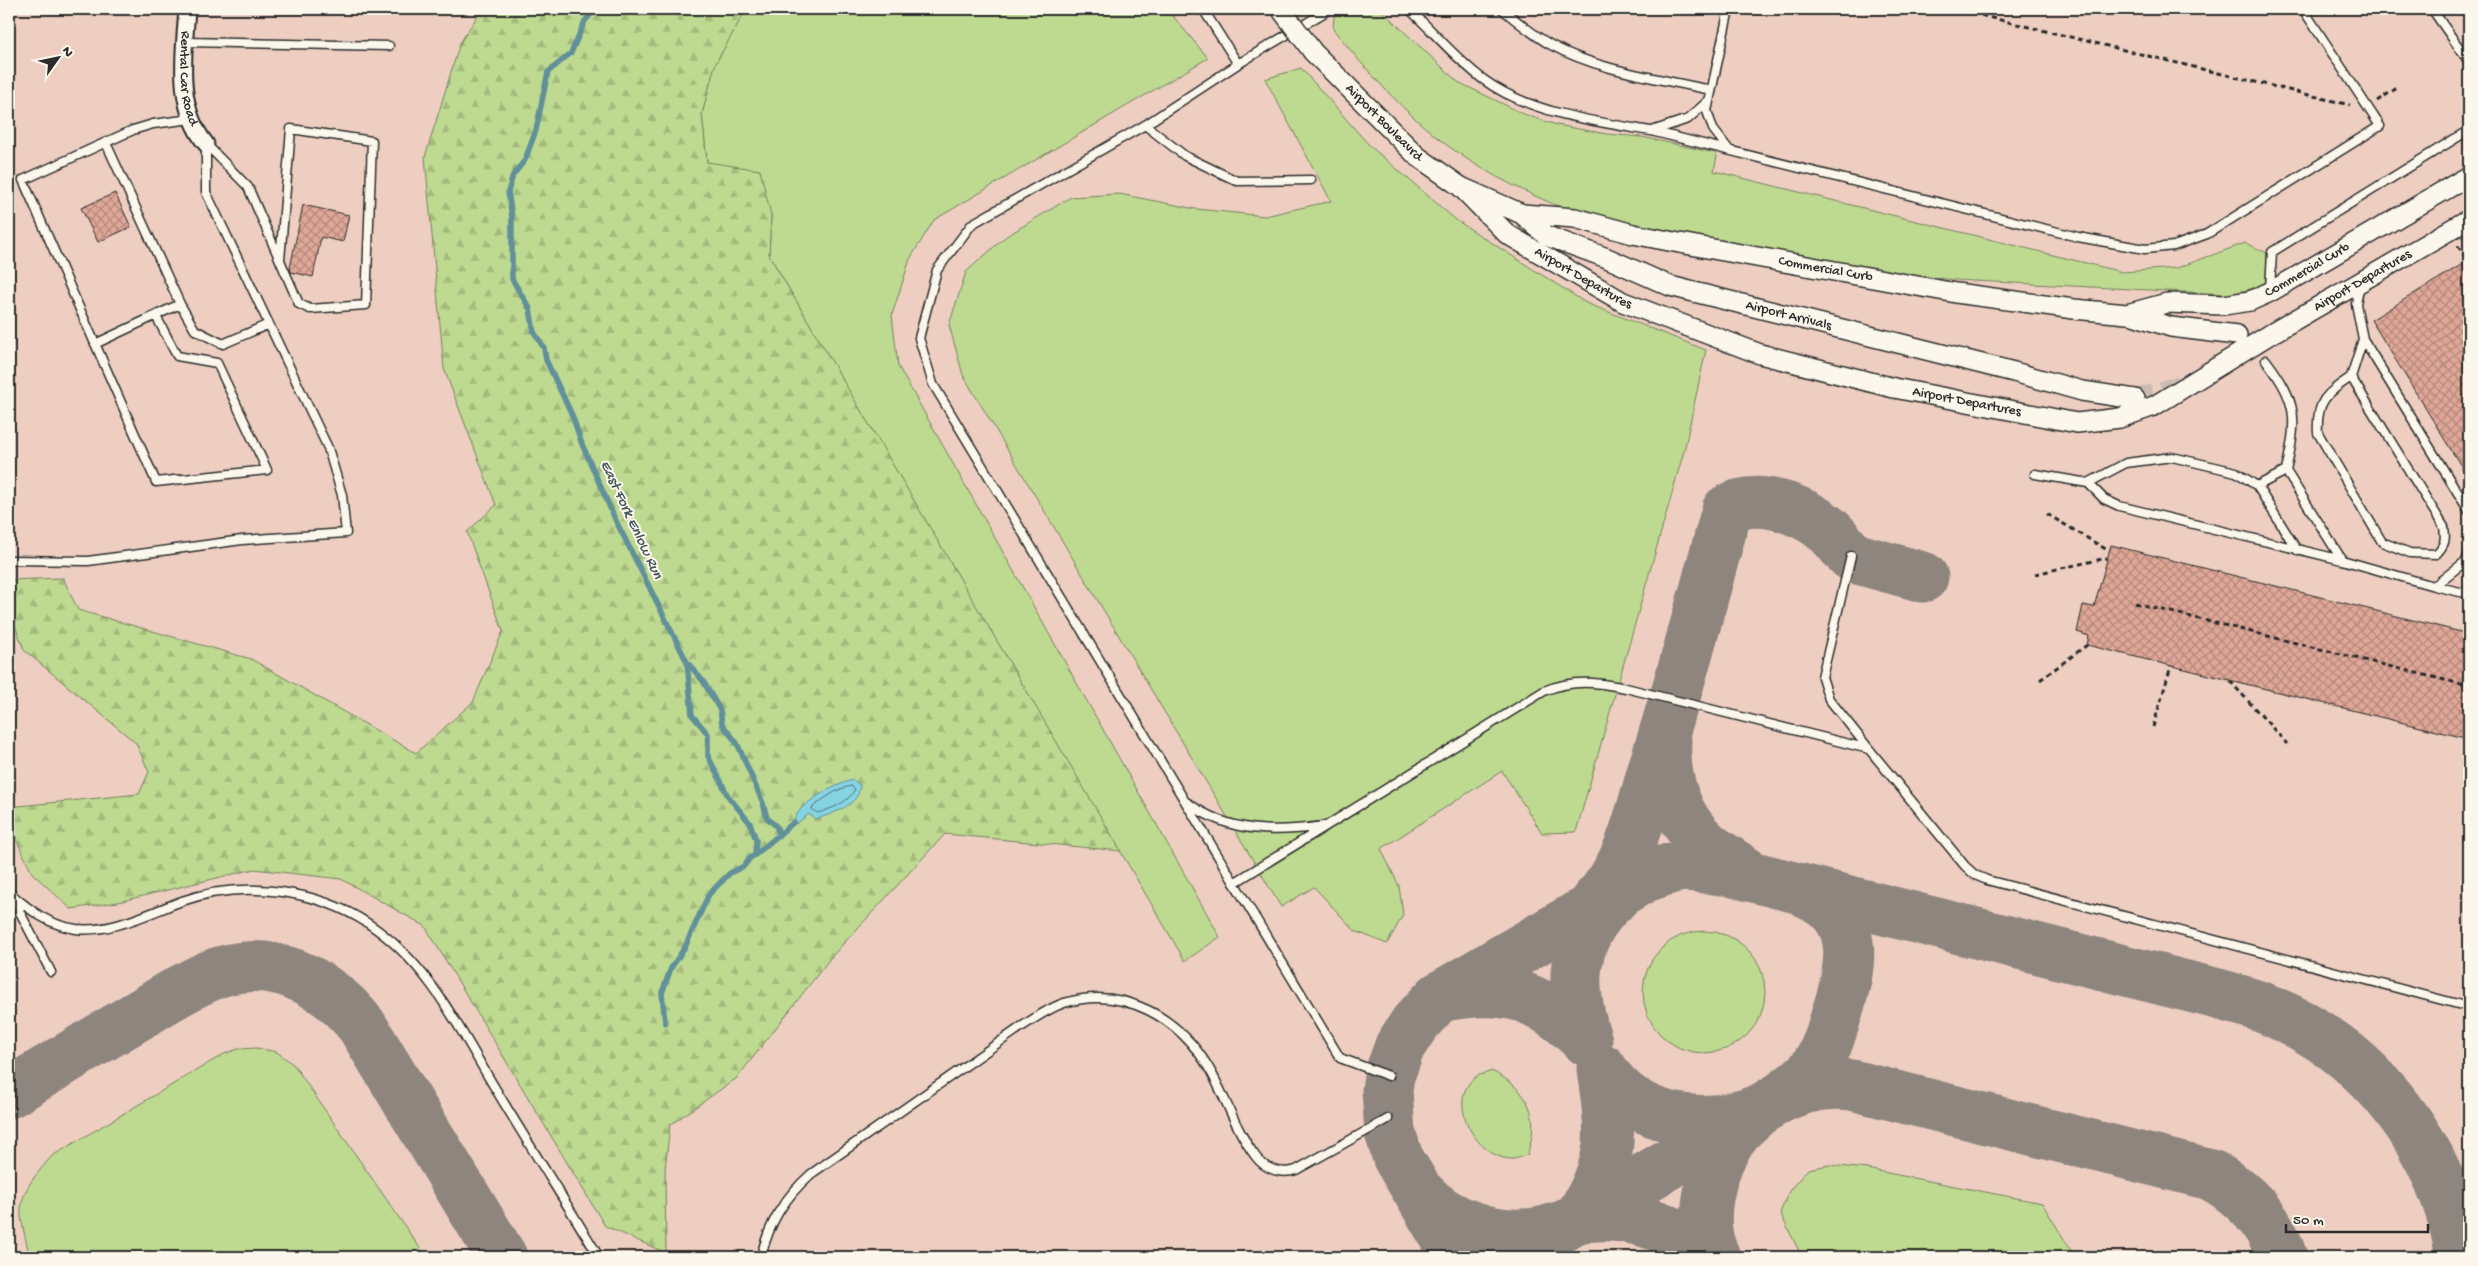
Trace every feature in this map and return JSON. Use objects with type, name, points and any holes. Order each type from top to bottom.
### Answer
[{"type":"street","name":"Rental Car Road","points":[[187,9],[183,78],[191,119],[206,144]]},
{"type":"street","name":"Airport Bouleavrd","points":[[1281,9],[1313,52],[1417,156],[1461,187]]},
{"type":"street","name":"Commercial Curb","points":[[2130,314],[2166,303],[2224,305],[2250,301],[2270,292],[2469,176]]},
{"type":"street","name":"Airport Arrivals","points":[[1461,187],[1522,214],[1547,236],[1607,258],[1670,286],[2014,372],[2082,391],[2135,399]]},
{"type":"street","name":"Airport Departures","points":[[1461,187],[1507,234],[1623,302],[1760,354],[1894,388],[2077,423],[2120,418],[2154,406],[2269,335],[2469,219]]},
{"type":"street","name":"Commercial Curb","points":[[1522,214],[1576,218],[1641,236],[1956,293],[2074,309],[2130,314],[2171,327],[2237,335]]},
{"type":"lane","points":[[1203,9],[1238,64]]},
{"type":"lane","points":[[1330,9],[1238,64],[1145,125],[972,224],[937,270],[919,338],[933,384],[1340,1058],[1389,1076]]},
{"type":"lane","points":[[1410,9],[1485,81],[1526,102],[1594,121],[1651,130],[2078,237],[2145,249],[2174,246],[2207,234],[2380,126],[2304,9]]},
{"type":"lane","points":[[1502,9],[1544,40],[1582,59],[1710,90]]},
{"type":"lane","points":[[1729,9],[1707,111],[1710,122],[1729,150]]},
{"type":"lane","points":[[2432,9],[2469,62]]},
{"type":"lane","points":[[185,42],[389,46]]},
{"type":"lane","points":[[1651,130],[1667,128],[1688,119],[1708,101]]},
{"type":"lane","points":[[156,316],[177,356],[217,362],[267,470],[156,482],[23,180],[152,124],[191,119]]},
{"type":"lane","points":[[1145,125],[1185,156],[1237,180],[1312,180]]},
{"type":"lane","points":[[206,144],[248,187],[299,304],[310,309],[366,305],[372,141],[291,129],[280,260]]},
{"type":"lane","points":[[2270,292],[2272,252],[2469,130]]},
{"type":"lane","points":[[106,143],[180,304],[196,330],[223,344],[269,324]]},
{"type":"lane","points":[[9,560],[88,560],[233,541],[346,533],[342,495],[328,448],[206,192],[206,144]]},
{"type":"lane","points":[[2359,289],[2356,304],[2363,339],[2469,511]]},
{"type":"lane","points":[[95,344],[180,304]]},
{"type":"lane","points":[[2351,377],[2444,527],[2446,540],[2436,554],[2410,553],[2382,542],[2318,432],[2317,413],[2327,394],[2351,377],[2363,339]]},
{"type":"lane","points":[[2266,360],[2290,396],[2293,414],[2293,437],[2286,471],[2342,560]]},
{"type":"lane","points":[[2088,483],[2126,463],[2172,457],[2236,472],[2257,486],[2296,550]]},
{"type":"lane","points":[[2257,486],[2286,471]]},
{"type":"lane","points":[[2035,474],[2088,483],[2104,498],[2119,506],[2342,560],[2469,594]]},
{"type":"lane","points":[[2434,586],[2466,561],[2469,554]]},
{"type":"lane","points":[[1851,556],[1822,677],[1829,699],[1965,866],[1976,875],[1987,880],[2469,1008]]},
{"type":"lane","points":[[1234,883],[1544,691],[1572,682],[1595,681],[1869,749]]},
{"type":"lane","points":[[1184,800],[1207,816],[1240,827],[1281,830],[1327,825]]},
{"type":"lane","points":[[10,893],[49,922],[78,929],[111,926],[194,897],[228,891],[284,893],[307,897],[326,902],[368,923],[402,950],[443,1000],[599,1257]]},
{"type":"lane","points":[[10,893],[51,972]]},
{"type":"lane","points":[[762,1257],[773,1220],[789,1194],[811,1174],[1021,1027],[1051,1009],[1075,1001],[1105,998],[1124,1000],[1156,1013],[1183,1033],[1210,1070],[1253,1153],[1264,1165],[1273,1170],[1282,1172],[1296,1170],[1388,1119]]},
{"type":"path","points":[[1955,9],[2367,108],[2397,88]]},
{"type":"path","points":[[2047,514],[2109,551]]},
{"type":"path","points":[[2035,574],[2107,558]]},
{"type":"path","points":[[2135,603],[2469,686]]},
{"type":"path","points":[[2040,680],[2087,645]]},
{"type":"path","points":[[2153,727],[2171,666]]},
{"type":"path","points":[[2230,681],[2286,744]]},
{"type":"shaded area","points":[[9,9],[2469,9],[2469,1257],[9,1257]]},
{"type":"green space","points":[[482,9],[746,9],[715,65],[702,114],[707,162],[760,170],[771,215],[769,255],[1121,851],[945,834],[832,956],[737,1078],[670,1125],[665,1170],[666,1253],[605,1226],[425,926],[341,879],[254,869],[118,902],[71,909],[32,873],[9,824],[9,807],[139,794],[149,772],[136,743],[24,650],[9,609],[9,580],[63,578],[78,610],[251,659],[416,753],[473,702],[503,631],[467,532],[496,505],[444,369],[425,157],[460,43]]},
{"type":"green space","points":[[746,9],[1167,9],[1208,58],[934,220],[910,259],[892,315],[898,366],[1220,937],[1185,961],[769,255],[771,215],[707,162],[702,114],[715,64]]},
{"type":"green space","points":[[1341,9],[1380,9],[1458,82],[1526,115],[1557,125],[1607,134],[1642,137],[1715,153],[1717,156],[1714,171],[2122,272],[2177,268],[2245,243],[2267,253],[2266,282],[2251,289],[2227,294],[1955,280],[1878,271],[1583,216],[1530,194],[1496,177],[1448,146],[1432,133],[1387,91],[1333,29],[1334,15]]},
{"type":"green space","points":[[1301,68],[1369,145],[1456,220],[1586,303],[1706,350],[1684,451],[1576,832],[1542,833],[1502,771],[1381,849],[1399,886],[1403,915],[1387,944],[1355,931],[1314,887],[1281,907],[963,375],[949,325],[966,272],[1005,237],[1071,197],[1119,194],[1196,209],[1265,216],[1331,201],[1265,79]]},
{"type":"green space","points":[[1704,931],[1716,932],[1727,936],[1738,941],[1747,949],[1755,958],[1760,969],[1764,980],[1764,1004],[1760,1015],[1755,1026],[1747,1035],[1738,1043],[1727,1048],[1716,1052],[1704,1053],[1692,1052],[1681,1048],[1670,1043],[1661,1035],[1653,1026],[1648,1015],[1644,1004],[1643,992],[1644,980],[1648,969],[1653,958],[1661,949],[1670,941],[1681,936],[1692,932]]},
{"type":"green space","points":[[257,1048],[277,1052],[294,1065],[426,1257],[20,1257],[28,1250],[21,1215],[23,1198],[30,1183],[52,1156],[224,1054],[238,1049]]},
{"type":"green space","points":[[1492,1071],[1505,1078],[1515,1087],[1529,1105],[1533,1128],[1527,1155],[1512,1159],[1499,1156],[1487,1149],[1476,1139],[1468,1126],[1463,1099],[1467,1086],[1477,1076]]},
{"type":"green space","points":[[1829,1165],[1867,1169],[2042,1203],[2075,1257],[1802,1257],[1780,1213],[1789,1191],[1808,1169]]},
{"type":"water","points":[[853,780],[860,785],[859,792],[856,798],[846,807],[815,819],[809,814],[796,824],[794,822],[796,815],[809,802],[827,790]]},
{"type":"building","points":[[115,193],[131,227],[98,242],[81,208]]},
{"type":"building","points":[[303,205],[349,215],[343,242],[321,237],[313,277],[291,272],[290,268]]},
{"type":"building","points":[[2469,260],[2469,479],[2371,320]]},
{"type":"building","points":[[2111,545],[2469,634],[2469,739],[2087,645],[2089,636],[2077,632],[2083,605],[2094,607]]},
{"type":"waterway","name":"East Fork Enlow Run","points":[[595,9],[585,21],[571,53],[548,72],[536,130],[525,160],[513,175],[508,192],[512,217],[512,279],[530,309],[534,332],[544,348],[546,360],[572,415],[582,444],[615,519],[687,662],[692,715],[708,734],[708,756],[728,796],[750,823],[756,840],[755,855],[744,866],[730,873],[709,894],[685,947],[671,968],[662,993],[665,1023]]},
{"type":"waterway","points":[[687,662],[703,681],[720,710],[722,724],[737,743],[763,803],[767,818],[777,827],[779,836]]},
{"type":"waterway","points":[[755,855],[794,822]]},
{"type":"taxiway","points":[[1594,903],[1617,873],[1632,839],[1683,671],[1727,510],[1739,505],[1752,503],[1779,505],[1806,515],[1817,522],[1828,530],[1854,558],[1923,577]]},
{"type":"taxiway","points":[[1666,740],[1667,769],[1670,784],[1680,811],[1687,823],[1706,845],[1747,873]]},
{"type":"taxiway","points":[[1457,1257],[1398,1158],[1390,1132],[1387,1091],[1389,1076],[1400,1046],[1415,1023],[1439,997],[1645,877],[1672,868],[1685,866],[1730,871],[2218,994],[2263,1008],[2306,1028],[2340,1051],[2371,1078],[2398,1108],[2420,1142],[2438,1178],[2452,1217],[2461,1257]]},
{"type":"taxiway","points":[[1512,1257],[1778,1099],[1811,1072],[1827,1044],[1842,995],[1849,960],[1844,928],[1837,914],[1824,902],[1806,892]]},
{"type":"taxiway","points":[[1445,996],[1488,992],[1506,993],[1523,997],[1554,1013],[1587,1041],[1577,1002],[1577,965],[1581,947],[1588,930],[1599,914],[1614,898]]},
{"type":"taxiway","points":[[9,1093],[168,997],[209,976],[231,969],[253,967],[274,968],[294,974],[313,983],[331,995],[362,1026],[502,1257]]},
{"type":"taxiway","points":[[1580,1216],[1600,1178],[1608,1145],[1607,1110],[1602,1069],[1616,1087],[1633,1101],[1652,1111],[1673,1117],[1717,1120],[1739,1116],[1760,1109],[1735,1133],[1726,1146],[1713,1176],[1709,1193],[1707,1227],[1709,1243],[1715,1257]]},
{"type":"taxiway","points":[[1778,1099],[1814,1086],[1852,1085],[2211,1175],[2224,1182],[2255,1209],[2271,1231],[2282,1257]]},
{"type":"taxiway","points":[[1421,1194],[1434,1206],[1450,1216],[1485,1230],[1522,1234],[1541,1232],[1558,1227]]},
{"type":"taxiway","points":[[1578,1218],[1612,1216],[1647,1222],[1680,1236],[1708,1257]]},
{"type":"tunnel","points":[[2135,399],[2182,384]]}]
